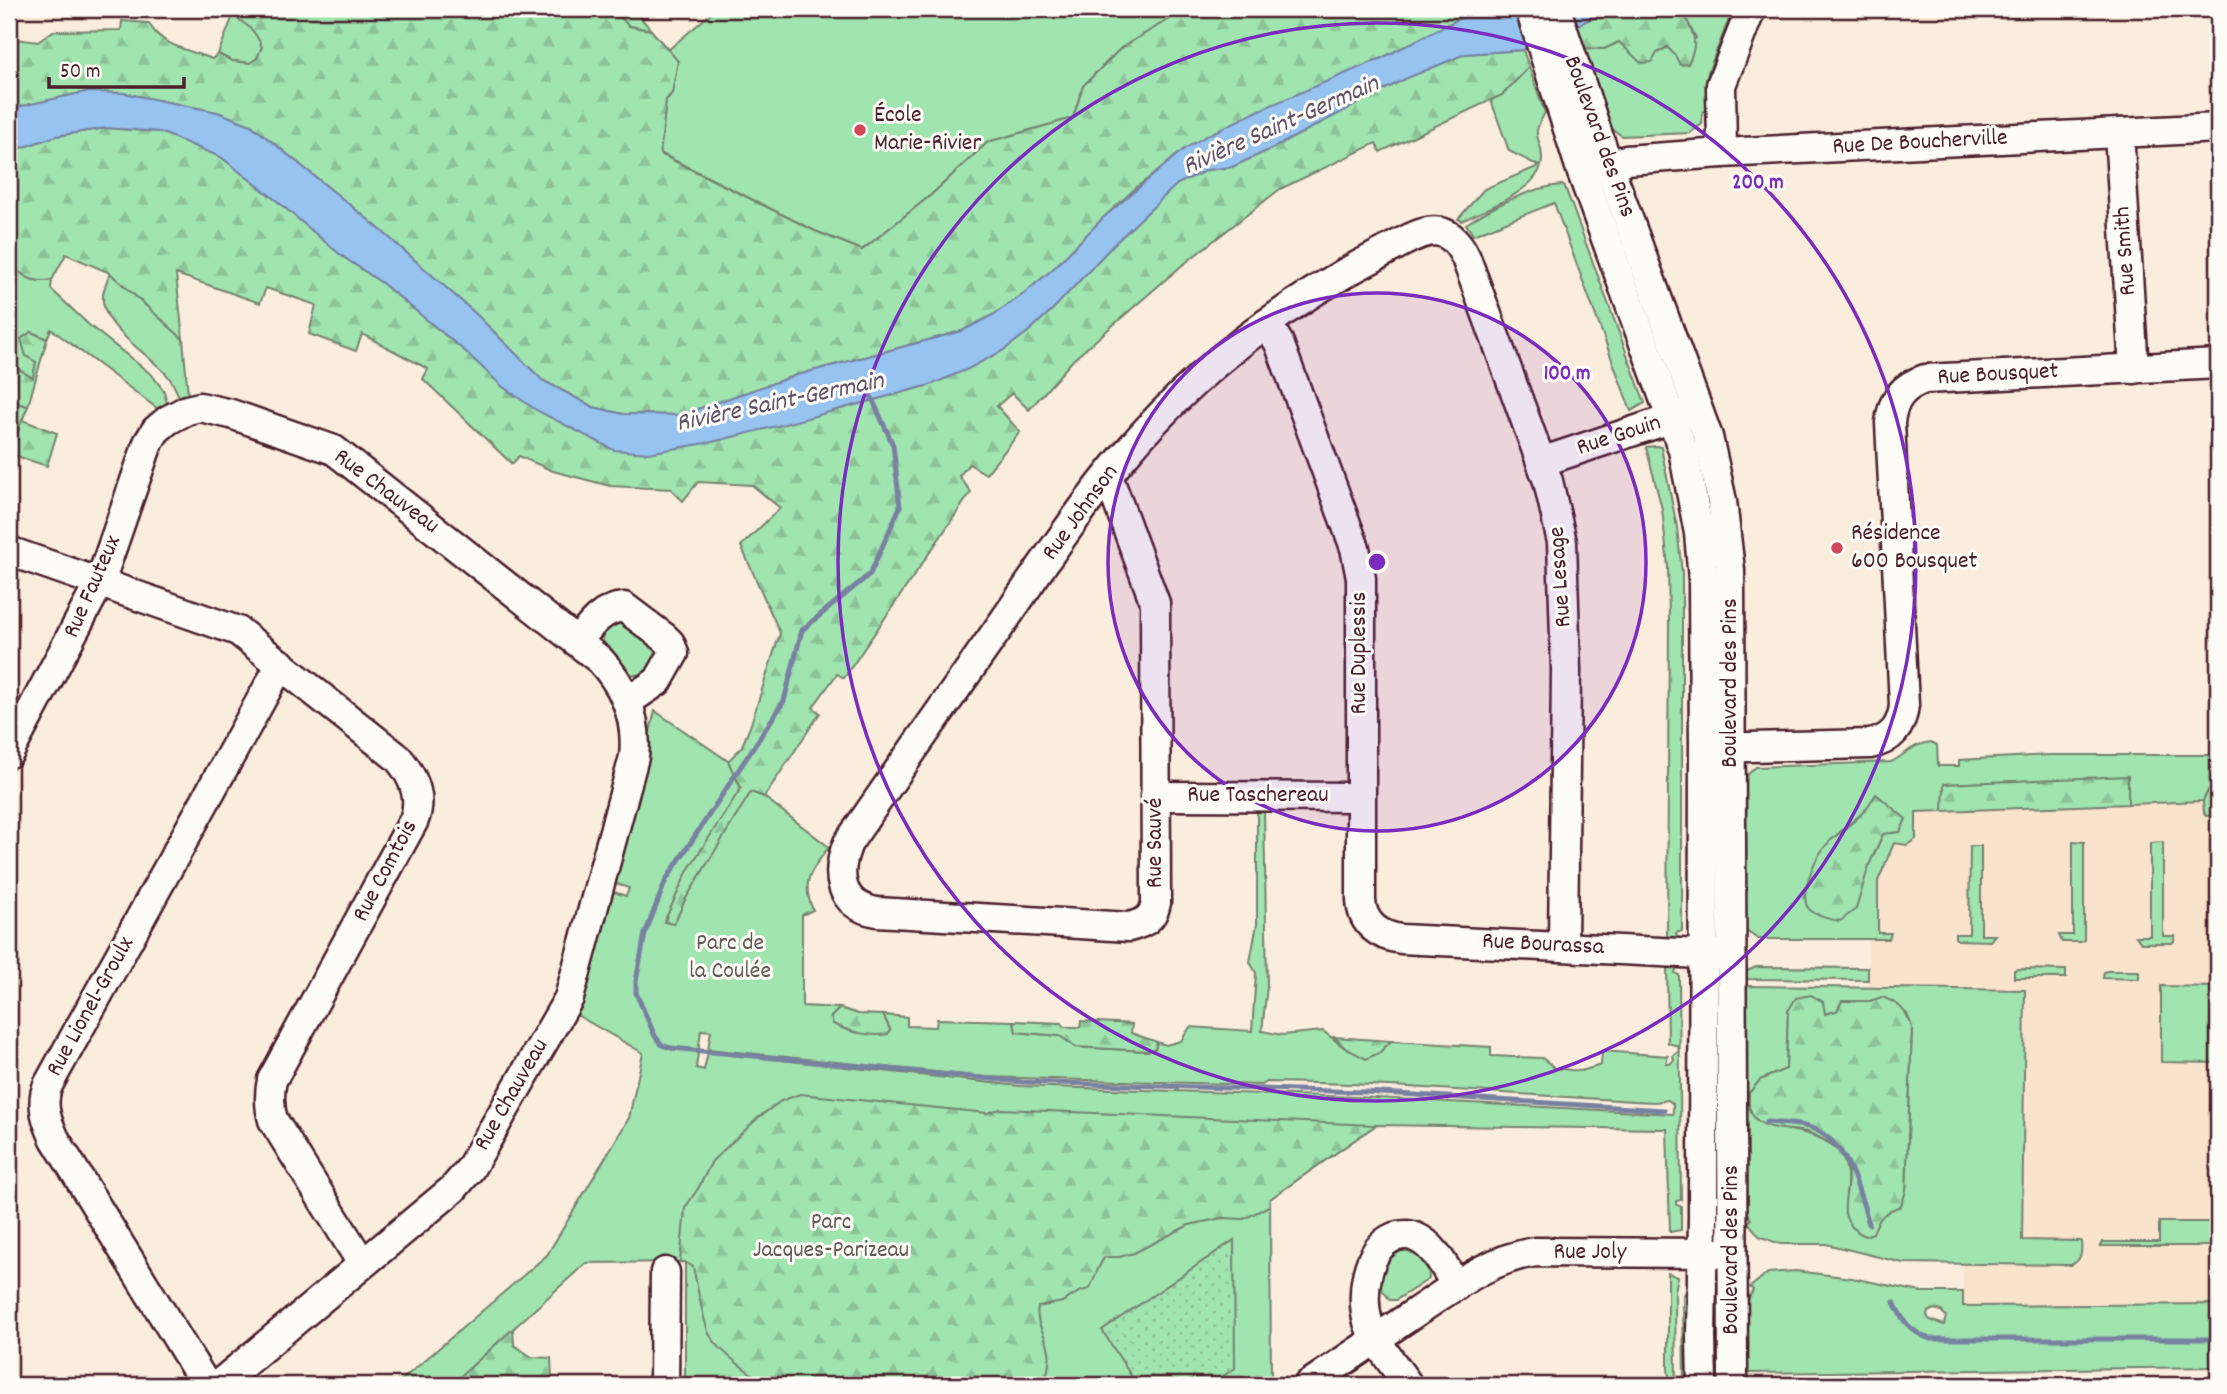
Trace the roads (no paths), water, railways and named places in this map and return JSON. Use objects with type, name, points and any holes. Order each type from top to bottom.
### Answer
[{"type":"street","name":"Boulevard des Pins","points":[[1530,9],[1553,28],[1595,167],[1685,414],[1715,466],[1728,538],[1718,748],[1716,955],[1702,1253],[1702,1385]]},
{"type":"street","points":[[1722,153],[1721,85],[1751,9]]},
{"type":"street","name":"Rue De Boucherville","points":[[1595,167],[1630,160],[1722,153],[2218,128]]},
{"type":"street","name":"Rue Smith","points":[[2119,133],[2134,369]]},
{"type":"street","name":"Rue Johnson","points":[[855,904],[843,887],[841,878],[841,860],[848,843],[1078,515],[1139,439],[1218,361],[1267,323],[1342,274],[1415,236],[1430,231],[1446,232]]},
{"type":"street","name":"Rue Lesage","points":[[1446,232],[1453,237],[1466,258],[1557,513],[1563,558],[1566,684],[1563,945]]},
{"type":"street","name":"Rue Duplessis","points":[[1267,323],[1276,335],[1288,366],[1358,562],[1361,596],[1361,900],[1364,917]]},
{"type":"street","name":"Rue Bousquet","points":[[1718,748],[1870,744],[1887,740],[1900,724],[1904,705],[1890,423],[1892,407],[1899,394],[1911,384],[1925,379],[2218,364]]},
{"type":"street","name":"Rue Chauveau","points":[[168,420],[187,410],[212,408],[342,454],[578,642],[608,670],[627,702],[634,729],[634,757],[569,998],[463,1180],[218,1385]]},
{"type":"street","name":"Rue Gouin","points":[[1541,462],[1685,414]]},
{"type":"street","name":"Rue Fauteux","points":[[9,752],[100,582],[148,443],[156,430],[168,420]]},
{"type":"street","name":"Rue Sauvé","points":[[855,904],[865,910],[877,912],[1121,927],[1137,925],[1149,919],[1156,903],[1155,603],[1108,476]]},
{"type":"street","name":"Rue Comtois","points":[[9,551],[231,628],[281,664],[398,758],[411,775],[419,803],[411,827],[272,1080],[270,1091],[273,1120],[362,1263]]},
{"type":"street","points":[[578,642],[594,621],[604,613],[624,607],[670,643],[674,653],[658,681],[627,702]]},
{"type":"street","name":"Rue Lionel-Groulx","points":[[206,1385],[55,1139],[46,1117],[44,1096],[281,664]]},
{"type":"street","name":"Rue Taschereau","points":[[1155,796],[1360,797]]},
{"type":"street","name":"Rue Bourassa","points":[[1364,917],[1377,931],[1393,937],[1716,955]]},
{"type":"street","name":"Boulevard des Pins","points":[[1716,955],[1732,1253],[1733,1385]]},
{"type":"street","points":[[1408,1385],[1370,1328],[1366,1312],[1372,1256],[1384,1243],[1403,1235],[1420,1239],[1439,1258],[1456,1286]]},
{"type":"street","name":"Rue Joly","points":[[1308,1385],[1489,1265],[1525,1254],[1732,1253]]},
{"type":"street","points":[[664,1385],[666,1272]]},
{"type":"water","name":"Rivière Saint-Germain","points":[[1478,9],[1612,9],[1523,50],[1465,54],[1405,79],[1232,167],[1207,170],[1177,184],[1029,331],[1004,350],[968,369],[930,385],[781,425],[712,442],[648,453],[614,450],[536,410],[503,387],[466,352],[382,283],[342,256],[221,157],[160,132],[106,128],[56,136],[9,152],[9,109],[85,92],[123,93],[217,112],[251,125],[376,226],[476,314],[542,380],[593,407],[623,414],[680,415],[797,375],[962,331],[1021,296],[1054,268],[1103,218],[1184,149],[1262,109],[1384,57]]},
{"type":"waterway","name":"Rivière Saint-Germain","points":[[871,396],[893,445],[900,507],[870,574],[802,630],[784,701],[666,880],[645,934],[636,981],[636,993],[655,1036],[662,1045],[1022,1082],[1365,1092],[1664,1110]]},
{"type":"waterway","points":[[1766,1122],[1804,1126],[1819,1131],[1831,1140],[1841,1151],[1855,1180],[1869,1224]]},
{"type":"waterway","points":[[1894,1302],[1908,1325],[1930,1339],[2218,1339]]},
{"type":"place","name":"École Marie-Rivier","points":[[860,130]]},
{"type":"place","name":"Résidence 600 Bousquet","points":[[1837,548]]},
{"type":"park label","name":"Parc de la Coulée","points":[[730,958]]},
{"type":"park label","name":"Parc Jacques-Parizeau","points":[[831,1237]]}]
